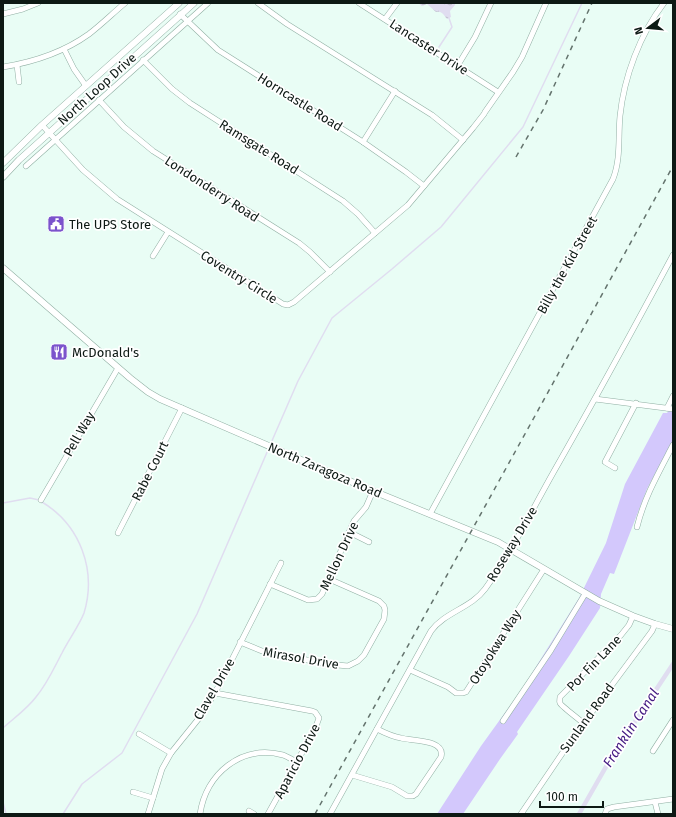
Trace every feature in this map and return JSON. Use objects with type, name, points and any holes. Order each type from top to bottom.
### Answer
[{"type":"main road","name":"North Loop Drive","points":[[3,164],[42,125],[180,3]]},
{"type":"main road","name":"North Loop Drive","points":[[3,177],[19,160],[194,3]]},
{"type":"main road","name":"North Zaragoza Road","points":[[3,268],[118,368],[148,392],[373,491],[498,542],[585,594],[633,616],[655,624],[673,628]]},
{"type":"street","points":[[3,14],[23,9],[38,3]]},
{"type":"street","points":[[3,67],[38,59],[64,49],[95,29],[125,3]]},
{"type":"street","points":[[26,166],[208,3]]},
{"type":"street","points":[[258,3],[287,24],[432,115],[463,140]]},
{"type":"street","name":"Lancaster Drive","points":[[359,3],[498,92]]},
{"type":"street","points":[[385,19],[397,3]]},
{"type":"street","points":[[458,65],[475,36],[491,3]]},
{"type":"street","name":"Coventry Circle","points":[[42,125],[83,170],[103,188],[168,232],[284,305],[288,305],[294,302],[330,272],[408,205],[473,128],[510,77],[522,57],[546,3]]},
{"type":"street","name":"Billy the Kid Street","points":[[430,514],[613,179],[618,160],[620,115],[633,62],[644,36],[664,3]]},
{"type":"street","name":"Horncastle Road","points":[[180,14],[212,45],[392,161],[424,186]]},
{"type":"street","points":[[64,49],[74,69],[86,86]]},
{"type":"street","name":"Ramsgate Road","points":[[143,60],[172,89],[190,103],[343,201],[358,214],[375,234]]},
{"type":"street","points":[[17,65],[19,82]]},
{"type":"street","points":[[363,142],[395,91]]},
{"type":"street","name":"Londonderry Road","points":[[99,100],[124,127],[153,151],[299,243],[330,272]]},
{"type":"street","points":[[153,256],[168,232]]},
{"type":"street","name":"Roseway Drive","points":[[330,814],[434,628],[446,617],[468,605],[481,594],[510,549],[673,255]]},
{"type":"street","name":"Pell Way","points":[[41,500],[118,368]]},
{"type":"street","points":[[667,408],[673,396]]},
{"type":"street","points":[[595,398],[673,408]]},
{"type":"street","points":[[615,468],[605,462],[636,403]]},
{"type":"street","name":"Rabe Court","points":[[118,533],[182,408]]},
{"type":"street","points":[[637,527],[640,512],[650,489],[673,445]]},
{"type":"street","name":"Mellon Drive","points":[[270,584],[306,599],[314,600],[320,597],[354,521],[368,504],[373,491]]},
{"type":"street","points":[[350,532],[369,542]]},
{"type":"street","name":"Clavel Drive","points":[[148,814],[160,775],[171,753],[200,717],[215,693],[281,563]]},
{"type":"street","name":"Otoyokwa Way","points":[[410,670],[448,687],[456,693],[466,692],[544,569]]},
{"type":"street","name":"Mirasol Drive","points":[[240,642],[262,651],[327,664],[346,666],[358,661],[364,655],[384,619],[384,606],[379,601],[329,579]]},
{"type":"street","points":[[503,721],[551,650],[585,594]]},
{"type":"street","name":"Por Fin Lane","points":[[583,723],[561,706],[559,702],[560,697],[621,635],[629,625],[633,616]]},
{"type":"street","name":"Sunland Road","points":[[521,814],[583,723],[652,631],[655,624]]},
{"type":"street","name":"Aparicio Drive","points":[[215,693],[315,712],[319,718],[318,724],[268,814]]},
{"type":"street","points":[[653,751],[673,720]]},
{"type":"street","points":[[352,775],[392,787],[407,796],[412,796],[416,794],[441,757],[441,750],[438,746],[418,740],[396,737],[377,729]]},
{"type":"street","points":[[666,730],[673,730]]},
{"type":"street","points":[[139,734],[171,753]]},
{"type":"street","points":[[200,814],[204,797],[212,781],[221,770],[239,758],[248,755],[270,753],[283,755],[297,762]]},
{"type":"street","points":[[133,792],[153,798]]},
{"type":"street","points":[[606,812],[614,807],[673,799]]},
{"type":"street","points":[[656,802],[658,814]]},
{"type":"shaded area","points":[[673,405],[673,440],[647,489],[614,574],[610,573],[601,594],[600,608],[517,732],[518,734],[463,814],[437,814],[481,746],[522,689],[579,598],[606,543],[625,484],[663,413],[667,413]]},
{"type":"water","points":[[418,3],[455,3],[455,5],[450,11],[451,17],[447,19],[442,13],[436,12],[427,4],[422,6]]},
{"type":"waterway","points":[[271,443],[298,381],[332,318],[441,227],[523,127],[582,3]]},
{"type":"waterway","points":[[439,47],[452,27],[449,18]]},
{"type":"waterway","points":[[63,814],[82,784],[122,753],[197,614],[268,450]]},
{"type":"waterway","points":[[3,503],[30,498],[39,500]]},
{"type":"waterway","points":[[3,728],[29,706],[44,687],[84,613],[87,597],[88,581],[82,550],[66,523],[42,502]]},
{"type":"waterway","name":"Franklin Canal","points":[[579,814],[611,758],[673,664]]},
{"type":"waterway","points":[[3,802],[6,814]]},
{"type":"railway","points":[[516,157],[543,110],[592,3]]},
{"type":"railway","points":[[315,814],[673,166]]},
{"type":"place","name":"The UPS Store","points":[[56,224]]},
{"type":"place","name":"McDonald's","points":[[59,352]]}]
